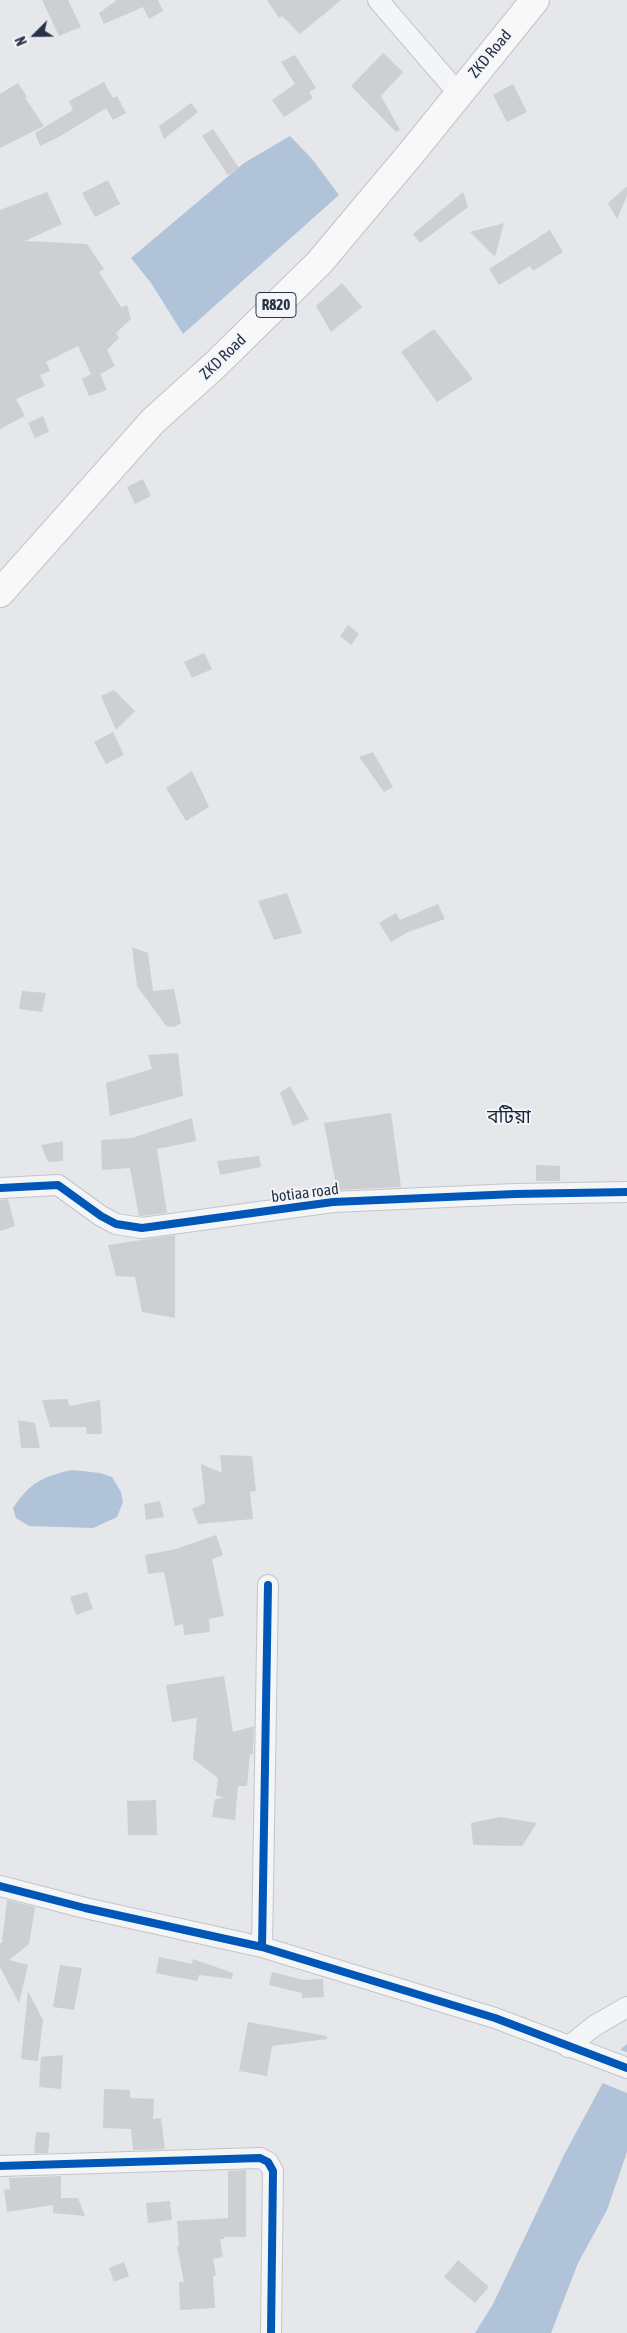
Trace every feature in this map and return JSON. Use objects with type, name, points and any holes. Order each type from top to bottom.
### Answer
[{"type":"main road","name":"ZKD Road","points":[[0,593],[153,421],[214,366],[319,263],[413,151],[458,92],[535,0]]},
{"type":"street","points":[[378,0],[458,92]]},
{"type":"street","name":"botiaa road","points":[[0,1188],[58,1185],[116,1224],[142,1228],[333,1202],[515,1194],[627,1192]]},
{"type":"street","points":[[262,1947],[268,1585]]},
{"type":"street","points":[[0,1886],[85,1908],[262,1947],[495,2018],[627,2068]]},
{"type":"street","points":[[568,2047],[594,2026],[627,2006]]},
{"type":"street","points":[[0,2166],[260,2158],[268,2162],[273,2171],[271,2333]]},
{"type":"water","points":[[290,136],[312,159],[339,195],[183,334],[151,283],[131,258],[244,163]]},
{"type":"water","points":[[72,1470],[100,1473],[112,1477],[121,1492],[123,1502],[117,1517],[93,1528],[29,1526],[16,1518],[13,1508],[31,1486],[44,1478]]},
{"type":"water","points":[[627,2044],[627,2152],[607,2210],[578,2263],[551,2333],[475,2333],[493,2304],[564,2155],[621,2049]]},
{"type":"pier","points":[[618,2049],[627,2052],[627,2093],[600,2082]]},
{"type":"building","points":[[42,0],[68,0],[81,27],[59,36]]},
{"type":"building","points":[[117,0],[158,0],[163,11],[149,19],[143,7],[104,24],[99,13]]},
{"type":"building","points":[[267,0],[341,0],[300,34],[282,16],[279,18]]},
{"type":"building","points":[[383,53],[403,72],[381,96],[400,130],[396,132],[351,86]]},
{"type":"building","points":[[295,55],[316,88],[309,92],[313,98],[284,117],[272,100],[295,84],[281,62]]},
{"type":"building","points":[[104,82],[113,98],[117,96],[126,113],[113,120],[106,108],[59,137],[40,146],[35,133],[73,110],[69,101]]},
{"type":"building","points":[[18,83],[27,97],[25,98],[44,126],[0,148],[0,94]]},
{"type":"building","points":[[513,84],[527,112],[507,122],[493,95]]},
{"type":"building","points":[[191,103],[198,112],[164,139],[159,126]]},
{"type":"building","points":[[213,129],[239,168],[228,175],[202,136]]},
{"type":"building","points":[[108,180],[120,204],[95,217],[82,193]]},
{"type":"building","points":[[627,186],[627,196],[617,219],[608,203]]},
{"type":"building","points":[[47,192],[62,224],[25,241],[87,244],[104,269],[99,272],[121,307],[127,305],[131,319],[116,333],[119,338],[107,350],[115,366],[100,374],[107,390],[89,396],[82,379],[91,374],[78,346],[46,362],[50,371],[40,375],[45,386],[16,399],[25,416],[0,429],[0,210]]},
{"type":"building","points":[[463,192],[468,207],[420,243],[413,234]]},
{"type":"building","points":[[504,223],[495,257],[470,232]]},
{"type":"building","points":[[550,230],[563,252],[533,271],[530,266],[499,285],[489,269]]},
{"type":"building","points":[[342,283],[362,307],[331,332],[316,306]]},
{"type":"building","points":[[434,329],[473,379],[437,402],[401,352]]},
{"type":"building","points":[[43,416],[49,432],[35,438],[28,423]]},
{"type":"building","points":[[143,479],[151,496],[135,504],[127,487]]},
{"type":"building","points":[[348,625],[359,634],[351,645],[340,636]]},
{"type":"building","points":[[204,653],[212,669],[192,678],[184,662]]},
{"type":"building","points":[[114,690],[135,711],[116,730],[101,696]]},
{"type":"building","points":[[113,732],[124,755],[106,764],[94,742]]},
{"type":"building","points":[[373,752],[393,787],[384,792],[359,757]]},
{"type":"building","points":[[192,771],[209,807],[186,821],[166,788]]},
{"type":"building","points":[[287,893],[302,933],[274,940],[258,901]]},
{"type":"building","points":[[438,904],[445,919],[408,932],[391,942],[379,923],[396,913],[400,920]]},
{"type":"building","points":[[132,947],[148,953],[153,991],[174,989],[181,1023],[174,1027],[166,1026],[137,986]]},
{"type":"building","points":[[22,991],[46,993],[42,1012],[19,1009]]},
{"type":"building","points":[[178,1053],[183,1096],[110,1116],[106,1083],[152,1069],[148,1055]]},
{"type":"building","points":[[290,1086],[309,1119],[293,1126],[280,1093]]},
{"type":"building","points":[[391,1113],[401,1187],[337,1190],[324,1123]]},
{"type":"building","points":[[192,1118],[196,1141],[157,1149],[167,1213],[139,1216],[130,1168],[102,1170],[101,1140],[132,1138]]},
{"type":"building","points":[[63,1141],[63,1161],[48,1162],[41,1145]]},
{"type":"building","points":[[259,1156],[261,1167],[220,1175],[217,1161]]},
{"type":"building","points":[[536,1165],[560,1166],[560,1181],[536,1181]]},
{"type":"building","points":[[8,1199],[15,1226],[0,1231],[0,1200]]},
{"type":"building","points":[[175,1235],[175,1318],[142,1312],[135,1277],[116,1276],[108,1245]]},
{"type":"building","points":[[67,1399],[70,1406],[100,1400],[102,1434],[87,1434],[86,1427],[50,1427],[42,1400]]},
{"type":"building","points":[[18,1420],[35,1423],[40,1448],[21,1448]]},
{"type":"building","points":[[220,1455],[252,1456],[256,1491],[250,1492],[253,1519],[198,1524],[192,1509],[205,1503],[201,1464],[222,1473]]},
{"type":"building","points":[[160,1501],[164,1517],[146,1520],[144,1504]]},
{"type":"building","points":[[216,1535],[223,1555],[212,1559],[224,1616],[209,1619],[210,1632],[184,1635],[183,1624],[175,1626],[164,1572],[148,1574],[145,1555],[176,1549]]},
{"type":"building","points":[[87,1592],[93,1609],[76,1615],[70,1597]]},
{"type":"building","points":[[224,1676],[233,1732],[254,1726],[253,1754],[250,1754],[247,1786],[238,1786],[235,1820],[212,1817],[215,1799],[224,1798],[216,1795],[218,1778],[193,1759],[197,1718],[172,1722],[166,1685]]},
{"type":"building","points":[[156,1800],[157,1835],[128,1835],[127,1801]]},
{"type":"building","points":[[500,1817],[537,1823],[522,1846],[473,1845],[471,1823]]},
{"type":"building","points":[[7,1900],[35,1907],[29,1944],[9,1960],[28,1965],[19,2003],[0,1967],[0,1943],[2,1943]]},
{"type":"building","points":[[159,1957],[192,1964],[193,1959],[233,1973],[232,1979],[199,1975],[197,1981],[156,1973]]},
{"type":"building","points":[[60,1965],[82,1968],[74,2010],[53,2007]]},
{"type":"building","points":[[272,1972],[304,1980],[323,1979],[324,1997],[302,1998],[302,1993],[269,1985]]},
{"type":"building","points":[[28,1991],[43,2020],[38,2061],[21,2059]]},
{"type":"building","points":[[248,2022],[327,2036],[327,2039],[272,2046],[267,2076],[239,2071]]},
{"type":"building","points":[[63,2055],[61,2089],[39,2087],[41,2057]]},
{"type":"building","points":[[104,2089],[130,2090],[130,2098],[154,2099],[153,2119],[161,2118],[165,2149],[133,2150],[131,2129],[103,2128]]},
{"type":"building","points":[[36,2132],[50,2133],[48,2153],[34,2153]]},
{"type":"building","points":[[246,2170],[246,2237],[224,2237],[224,2239],[220,2239],[223,2257],[213,2259],[216,2275],[213,2276],[215,2308],[180,2310],[179,2282],[184,2282],[177,2247],[179,2246],[177,2221],[228,2218],[228,2171]]},
{"type":"building","points":[[61,2176],[61,2198],[78,2198],[85,2216],[53,2213],[53,2205],[7,2212],[4,2190],[10,2189],[9,2178]]},
{"type":"building","points":[[170,2201],[172,2220],[148,2223],[146,2203]]},
{"type":"building","points":[[458,2260],[489,2287],[475,2303],[444,2277]]},
{"type":"building","points":[[124,2262],[129,2276],[114,2282],[109,2268]]},
{"type":"cycle path","points":[[0,1188],[58,1185],[101,1216],[116,1224],[142,1228],[333,1202],[515,1194],[627,1192]]},
{"type":"cycle path","points":[[262,1947],[268,1585]]},
{"type":"cycle path","points":[[0,1886],[85,1908],[262,1947],[495,2018],[627,2068]]},
{"type":"cycle path","points":[[0,2166],[260,2158],[268,2162],[273,2171],[271,2333]]},
{"type":"district","name":"বটিয়া","points":[[509,1117]]}]
